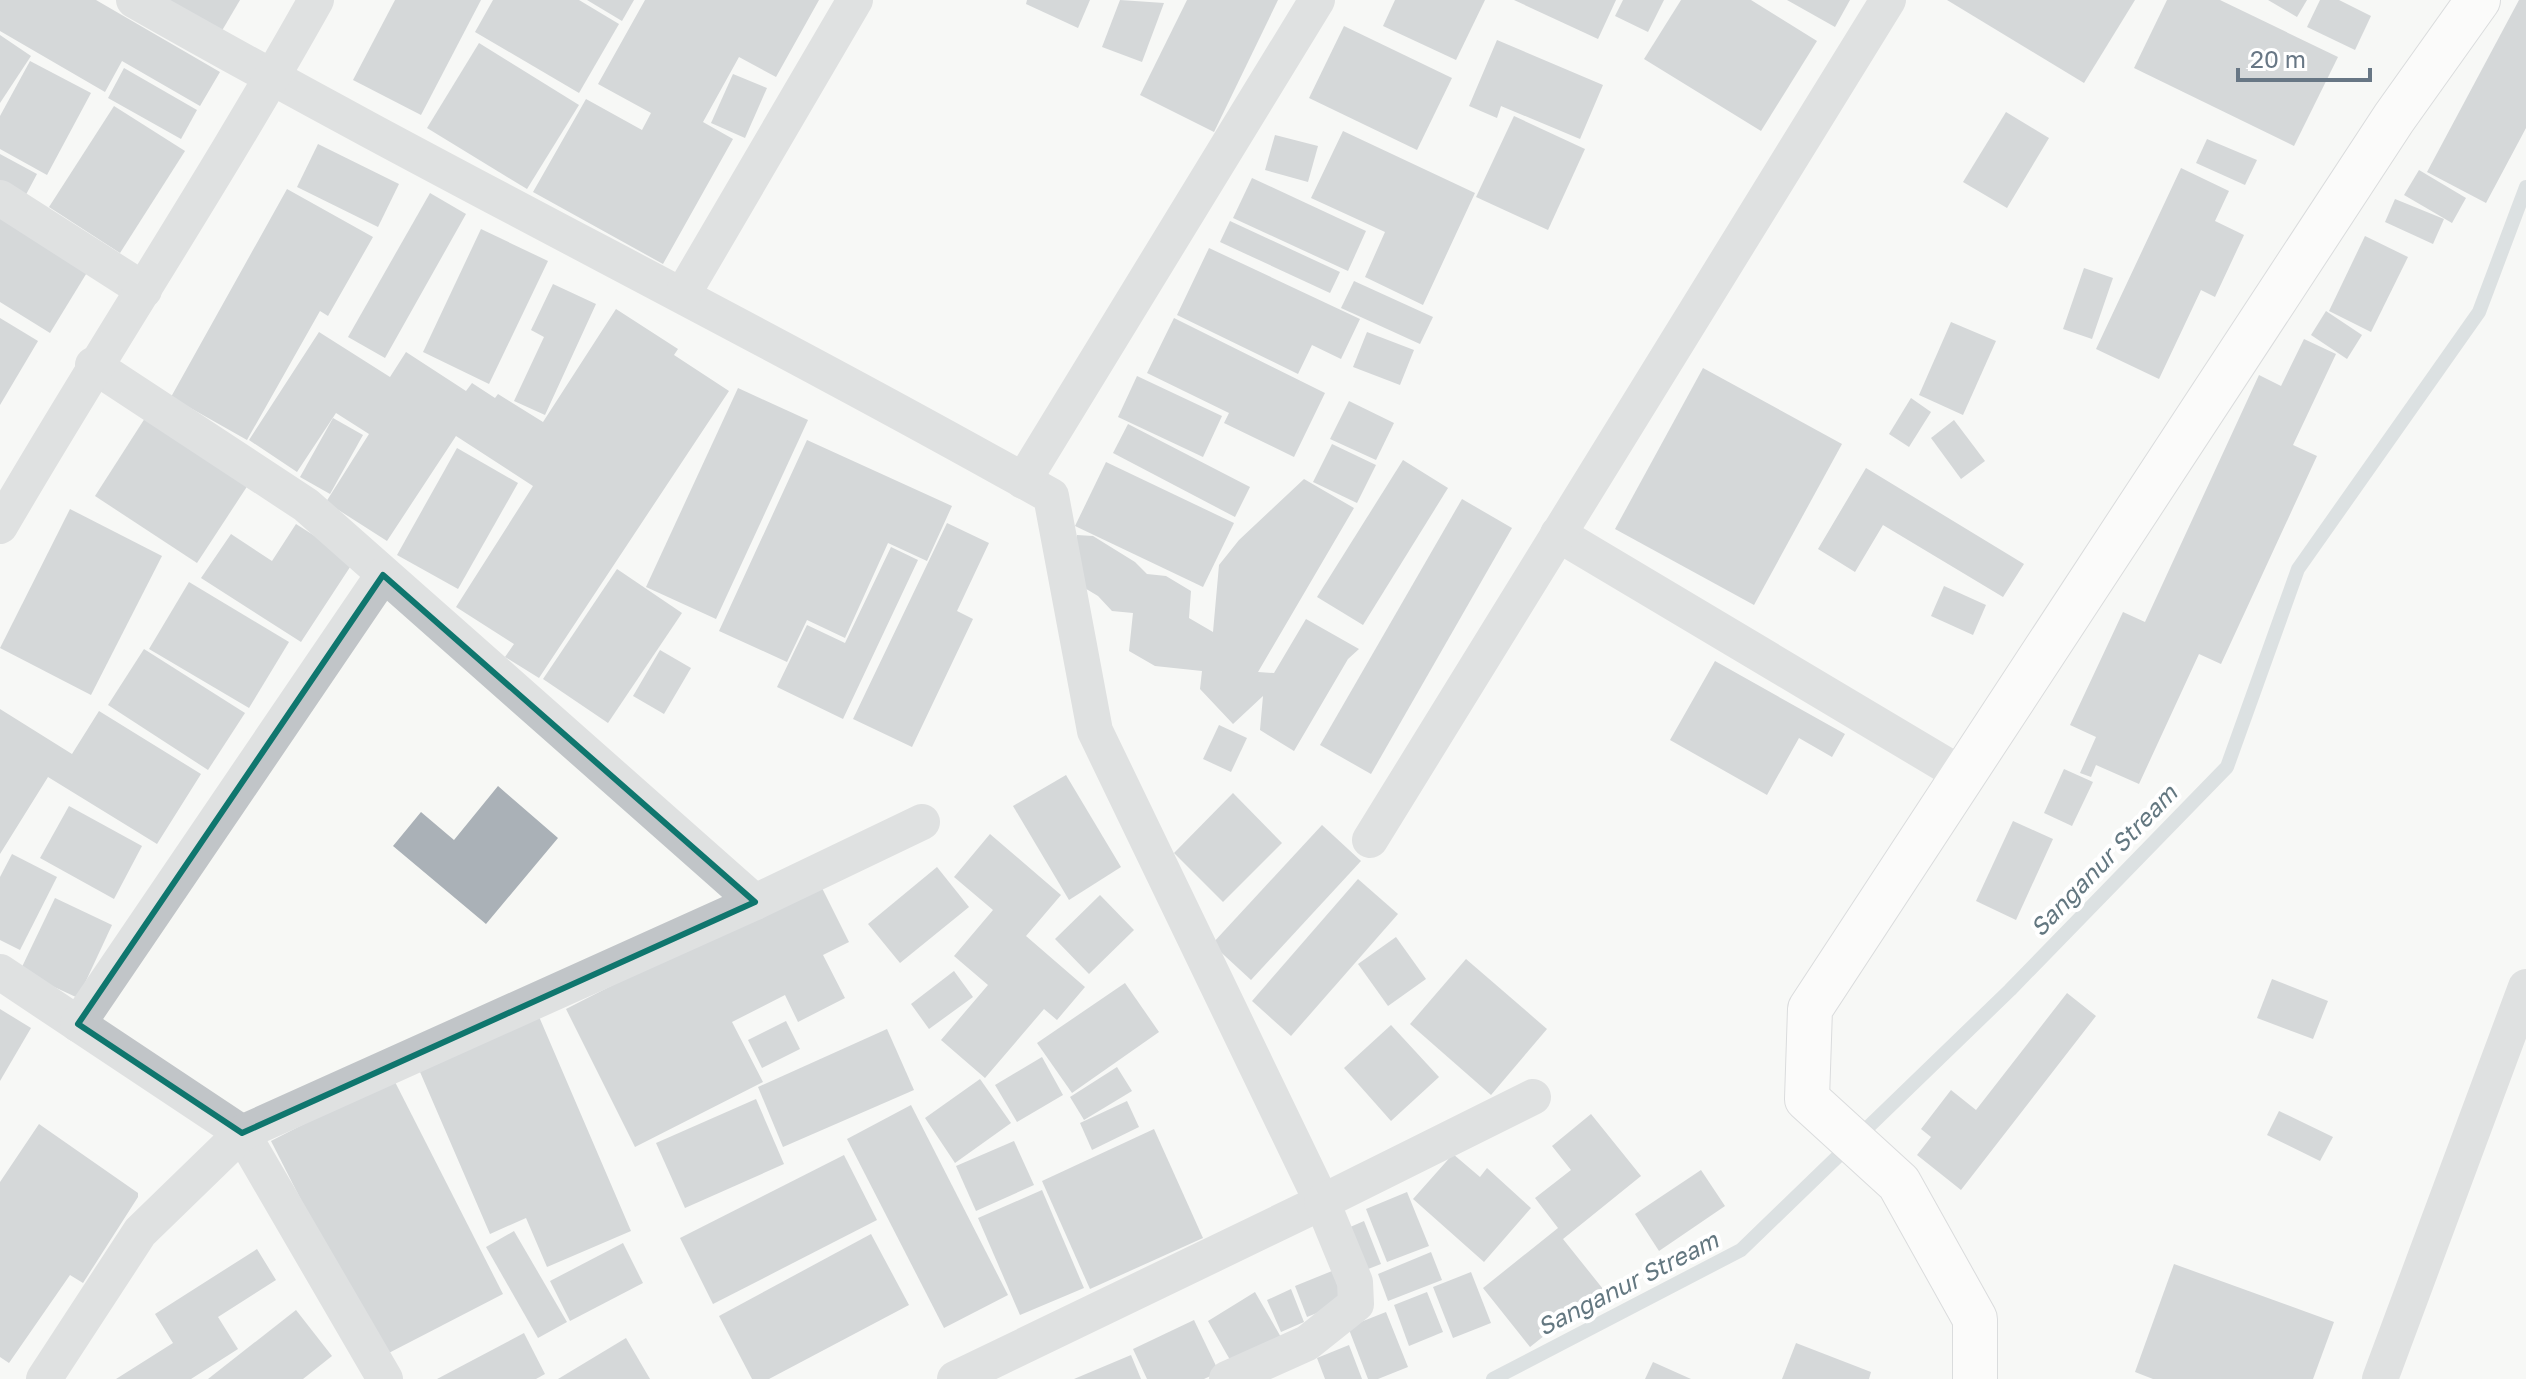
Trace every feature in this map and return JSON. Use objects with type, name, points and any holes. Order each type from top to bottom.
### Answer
[{"type":"street","points":[[134,0],[272,79],[683,294],[1051,496],[1095,731],[1322,1202],[1355,1282],[1356,1304],[1307,1343],[1227,1379]]},
{"type":"street","points":[[0,526],[93,365],[144,290],[272,79],[316,0]]},
{"type":"street","points":[[683,294],[855,0]]},
{"type":"street","points":[[1023,481],[1317,0]]},
{"type":"street","points":[[1370,840],[1888,0]]},
{"type":"street","points":[[1975,1379],[1975,1319],[1899,1183],[1807,1099],[1810,1009],[2394,118],[2478,0]]},
{"type":"street","points":[[0,198],[144,290]]},
{"type":"street","points":[[93,365],[306,505],[755,902]]},
{"type":"street","points":[[1558,534],[1964,776]]},
{"type":"street","points":[[78,1024],[383,575]]},
{"type":"street","points":[[44,1379],[140,1232],[242,1133],[755,902],[922,822]]},
{"type":"street","points":[[0,972],[242,1133],[385,1379]]},
{"type":"street","points":[[2380,1379],[2526,987]]},
{"type":"street","points":[[955,1379],[1533,1097]]},
{"type":"highlighted area","points":[[383,575],[755,902],[242,1133],[78,1024]]},
{"type":"building","points":[[0,0],[96,0],[220,72],[200,106],[122,61],[105,92],[0,31]]},
{"type":"building","points":[[163,0],[240,0],[220,34]]},
{"type":"building","points":[[395,0],[481,0],[421,115],[353,80]]},
{"type":"building","points":[[493,0],[579,0],[619,24],[579,93],[475,32]]},
{"type":"building","points":[[587,0],[634,0],[622,21]]},
{"type":"building","points":[[645,0],[819,0],[776,77],[739,57],[703,122],[733,139],[663,264],[533,192],[586,99],[642,130],[651,113],[598,84]]},
{"type":"building","points":[[1027,0],[1090,0],[1078,28],[1026,4]]},
{"type":"building","points":[[1120,0],[1164,3],[1142,62],[1102,47]]},
{"type":"building","points":[[1187,0],[1278,0],[1214,132],[1140,95]]},
{"type":"building","points":[[1395,0],[1485,0],[1456,60],[1383,26]]},
{"type":"building","points":[[1514,0],[1616,0],[1598,39]]},
{"type":"building","points":[[1623,0],[1664,0],[1648,32],[1615,16]]},
{"type":"building","points":[[1681,0],[1751,0],[1817,41],[1761,131],[1644,59]]},
{"type":"building","points":[[1787,0],[1850,0],[1835,27]]},
{"type":"building","points":[[1947,0],[2135,0],[2084,83]]},
{"type":"building","points":[[2167,0],[2220,0],[2338,57],[2294,146],[2134,68]]},
{"type":"building","points":[[2268,0],[2307,0],[2297,17]]},
{"type":"building","points":[[2320,0],[2339,0],[2371,16],[2355,50],[2307,27]]},
{"type":"building","points":[[2519,0],[2526,0],[2526,128],[2486,203],[2427,172]]},
{"type":"building","points":[[1344,26],[1452,78],[1417,150],[1309,98]]},
{"type":"building","points":[[0,35],[31,56],[0,103]]},
{"type":"building","points":[[1497,40],[1603,85],[1580,139],[1501,106],[1497,118],[1469,106]]},
{"type":"building","points":[[479,43],[579,105],[527,189],[427,128]]},
{"type":"building","points":[[30,61],[91,93],[47,175],[0,149],[0,116]]},
{"type":"building","points":[[124,68],[197,110],[181,139],[108,98]]},
{"type":"building","points":[[733,74],[767,88],[745,138],[711,123]]},
{"type":"building","points":[[114,106],[185,151],[120,253],[49,207]]},
{"type":"building","points":[[2006,112],[2049,138],[2007,208],[1963,182]]},
{"type":"building","points":[[1514,116],[1585,149],[1548,230],[1476,197]]},
{"type":"building","points":[[1343,131],[1475,193],[1423,305],[1365,277],[1385,232],[1311,198]]},
{"type":"building","points":[[1275,135],[1318,146],[1308,182],[1265,170]]},
{"type":"building","points":[[2207,139],[2257,160],[2245,185],[2196,163]]},
{"type":"building","points":[[318,144],[399,184],[378,227],[297,187]]},
{"type":"building","points":[[0,154],[37,174],[21,204],[0,192]]},
{"type":"building","points":[[2181,168],[2229,191],[2215,221],[2244,235],[2215,297],[2201,290],[2159,379],[2096,349]]},
{"type":"building","points":[[2419,170],[2466,198],[2452,223],[2404,195]]},
{"type":"building","points":[[1252,178],[1366,231],[1348,271],[1233,218]]},
{"type":"building","points":[[287,189],[373,237],[328,316],[320,311],[247,440],[171,397]]},
{"type":"building","points":[[430,193],[466,214],[385,358],[348,337]]},
{"type":"building","points":[[2395,199],[2444,219],[2433,244],[2385,222]]},
{"type":"building","points":[[0,210],[91,266],[50,333],[0,302]]},
{"type":"building","points":[[1230,221],[1340,272],[1330,293],[1220,242]]},
{"type":"building","points":[[481,229],[548,261],[489,384],[423,352]]},
{"type":"building","points":[[2365,236],[2408,257],[2371,332],[2329,311]]},
{"type":"building","points":[[1209,248],[1360,319],[1341,359],[1312,345],[1298,374],[1177,315]]},
{"type":"building","points":[[2084,268],[2113,278],[2092,339],[2063,329]]},
{"type":"building","points":[[1354,281],[1433,317],[1420,344],[1341,308]]},
{"type":"building","points":[[553,284],[596,304],[545,415],[514,401],[544,337],[531,330]]},
{"type":"building","points":[[616,309],[678,349],[674,355],[729,391],[539,678],[505,657],[514,644],[456,607],[533,486],[456,436],[387,541],[326,502],[369,434],[336,413],[297,472],[249,440],[319,332],[390,377],[406,352],[466,391],[472,383],[495,398],[498,394],[543,422]]},
{"type":"building","points":[[2326,311],[2362,335],[2347,359],[2311,335]]},
{"type":"building","points":[[0,318],[38,341],[0,405]]},
{"type":"building","points":[[1174,318],[1325,393],[1294,457],[1224,423],[1229,413],[1147,373]]},
{"type":"building","points":[[1951,322],[1996,341],[1963,415],[1919,395]]},
{"type":"building","points":[[1367,332],[1414,350],[1400,385],[1353,367]]},
{"type":"building","points":[[2304,339],[2336,354],[2293,445],[2317,456],[2221,664],[2199,654],[2139,784],[2096,765],[2091,777],[2080,773],[2096,737],[2070,725],[2123,612],[2145,622],[2259,375],[2281,386]]},
{"type":"building","points":[[1703,368],[1842,444],[1754,605],[1615,529]]},
{"type":"building","points":[[1137,376],[1222,416],[1203,457],[1118,417]]},
{"type":"building","points":[[738,388],[808,420],[716,619],[646,587]]},
{"type":"building","points":[[1911,398],[1931,412],[1909,447],[1889,434]]},
{"type":"building","points":[[1349,401],[1394,423],[1376,460],[1330,439]]},
{"type":"building","points":[[147,415],[250,482],[197,563],[95,496]]},
{"type":"building","points":[[333,418],[363,435],[330,494],[300,477]]},
{"type":"building","points":[[1954,420],[1985,461],[1961,479],[1931,438]]},
{"type":"building","points":[[1128,424],[1250,487],[1235,517],[1113,453]]},
{"type":"building","points":[[807,440],[952,506],[927,561],[888,543],[845,638],[807,620],[787,662],[719,631]]},
{"type":"building","points":[[1332,444],[1376,465],[1357,503],[1313,482]]},
{"type":"building","points":[[457,448],[518,483],[458,589],[397,555]]},
{"type":"building","points":[[1403,460],[1448,488],[1363,625],[1317,597]]},
{"type":"building","points":[[1106,462],[1234,523],[1203,587],[1075,526]]},
{"type":"building","points":[[1866,468],[2024,564],[2003,597],[1883,525],[1855,572],[1818,549]]},
{"type":"building","points":[[1304,479],[1354,508],[1258,672],[1274,673],[1306,619],[1359,649],[1348,659],[1294,751],[1260,730],[1263,696],[1233,724],[1200,689],[1202,671],[1155,666],[1129,651],[1133,613],[1112,611],[1098,596],[1073,581],[1077,535],[1093,536],[1135,562],[1147,574],[1166,576],[1191,591],[1189,618],[1213,632],[1219,565],[1239,540]]},
{"type":"building","points":[[1462,499],[1512,528],[1371,774],[1320,745]]},
{"type":"building","points":[[70,509],[162,556],[91,695],[0,648]]},
{"type":"building","points":[[947,523],[989,543],[957,611],[973,619],[912,747],[853,719]]},
{"type":"building","points":[[296,524],[354,561],[301,642],[201,578],[231,534],[272,561]]},
{"type":"building","points":[[891,547],[918,560],[843,719],[777,687],[807,625],[845,643]]},
{"type":"building","points":[[617,569],[682,613],[608,723],[543,679]]},
{"type":"building","points":[[189,582],[289,642],[249,708],[149,649]]},
{"type":"building","points":[[1944,586],[1986,605],[1973,635],[1931,616]]},
{"type":"building","points":[[144,649],[245,713],[208,770],[108,705]]},
{"type":"building","points":[[660,650],[691,668],[664,714],[633,696]]},
{"type":"building","points":[[1715,661],[1845,734],[1832,757],[1799,738],[1767,795],[1670,740]]},
{"type":"building","points":[[0,709],[72,754],[99,711],[201,774],[157,844],[48,777],[0,854]]},
{"type":"building","points":[[1219,725],[1247,738],[1231,772],[1203,759]]},
{"type":"building","points":[[2064,769],[2093,782],[2072,826],[2044,813]]},
{"type":"building","points":[[1066,775],[1121,867],[1069,900],[1013,806]]},
{"type":"building","points":[[498,786],[558,838],[486,924],[393,846],[421,812],[454,840]]},
{"type":"building","points":[[1233,793],[1282,843],[1223,902],[1174,853]]},
{"type":"building","points":[[69,806],[142,846],[114,899],[40,858]]},
{"type":"building","points":[[2013,821],[2053,839],[2016,920],[1976,901]]},
{"type":"building","points":[[1322,825],[1361,861],[1251,980],[1212,944]]},
{"type":"building","points":[[990,834],[1061,895],[1026,936],[1085,987],[1057,1020],[1044,1009],[985,1078],[941,1040],[988,985],[954,956],[993,910],[954,877]]},
{"type":"building","points":[[12,854],[57,877],[20,950],[0,940],[0,877]]},
{"type":"building","points":[[937,867],[969,907],[900,963],[868,924]]},
{"type":"building","points":[[1358,879],[1398,914],[1291,1036],[1252,1001]]},
{"type":"building","points":[[818,880],[849,942],[823,955],[845,998],[798,1022],[785,995],[732,1022],[763,1082],[635,1147],[566,1009]]},
{"type":"building","points":[[1100,895],[1134,930],[1089,974],[1055,939]]},
{"type":"building","points":[[55,898],[112,925],[78,998],[20,971]]},
{"type":"building","points":[[1396,937],[1426,979],[1388,1006],[1358,964]]},
{"type":"building","points":[[1466,959],[1547,1029],[1491,1095],[1410,1024]]},
{"type":"building","points":[[954,971],[973,997],[929,1029],[911,1004]]},
{"type":"building","points":[[2272,979],[2328,1001],[2313,1039],[2257,1018]]},
{"type":"building","points":[[1125,983],[1159,1032],[1072,1093],[1037,1043]]},
{"type":"building","points":[[2067,993],[2096,1016],[1961,1190],[1917,1155],[1931,1137],[1921,1129],[1951,1090],[1976,1110]]},
{"type":"building","points":[[0,1009],[31,1028],[0,1081]]},
{"type":"building","points":[[537,1012],[631,1231],[547,1267],[526,1218],[490,1234],[417,1065]]},
{"type":"building","points":[[786,1021],[800,1049],[762,1068],[748,1040]]},
{"type":"building","points":[[1391,1025],[1439,1077],[1391,1121],[1344,1068]]},
{"type":"building","points":[[887,1029],[914,1090],[783,1147],[758,1087]]},
{"type":"building","points":[[1042,1057],[1063,1095],[1017,1122],[995,1085]]},
{"type":"building","points":[[1117,1067],[1132,1091],[1084,1120],[1070,1097]]},
{"type":"building","points":[[393,1078],[503,1294],[381,1357],[271,1141]]},
{"type":"building","points":[[980,1079],[1011,1123],[955,1163],[925,1118]]},
{"type":"building","points":[[756,1099],[784,1164],[685,1208],[656,1143]]},
{"type":"building","points":[[1127,1101],[1139,1127],[1092,1150],[1080,1123]]},
{"type":"building","points":[[911,1105],[1008,1295],[944,1328],[847,1139]]},
{"type":"building","points":[[2279,1111],[2333,1137],[2320,1161],[2267,1135]]},
{"type":"building","points":[[1591,1114],[1641,1176],[1563,1239],[1603,1289],[1530,1347],[1483,1288],[1558,1228],[1535,1198],[1571,1170],[1552,1146]]},
{"type":"building","points":[[39,1124],[138,1193],[138,1197],[83,1283],[70,1275],[9,1363],[0,1357],[0,1182]]},
{"type":"building","points":[[1154,1129],[1203,1238],[1090,1289],[1042,1181]]},
{"type":"building","points":[[1014,1141],[1034,1185],[976,1211],[956,1166]]},
{"type":"building","points":[[1453,1154],[1480,1177],[1487,1168],[1531,1208],[1484,1262],[1413,1199]]},
{"type":"building","points":[[844,1155],[877,1220],[713,1304],[680,1238]]},
{"type":"building","points":[[1701,1170],[1725,1206],[1659,1251],[1635,1214]]},
{"type":"building","points":[[1042,1190],[1084,1288],[1020,1315],[978,1218]]},
{"type":"building","points":[[1407,1192],[1429,1246],[1387,1262],[1366,1209]]},
{"type":"building","points":[[1364,1221],[1381,1264],[1358,1273],[1341,1231]]},
{"type":"building","points":[[514,1231],[567,1322],[538,1338],[486,1247]]},
{"type":"building","points":[[871,1234],[909,1305],[769,1379],[752,1379],[719,1316]]},
{"type":"building","points":[[623,1243],[643,1283],[570,1321],[550,1281]]},
{"type":"building","points":[[257,1249],[276,1280],[218,1317],[238,1349],[191,1379],[116,1379],[173,1343],[155,1314]]},
{"type":"building","points":[[1431,1252],[1442,1280],[1388,1301],[1378,1274]]},
{"type":"building","points":[[2174,1264],[2334,1322],[2313,1379],[2153,1379],[2135,1372]]},
{"type":"building","points":[[1332,1271],[1344,1302],[1307,1317],[1295,1286]]},
{"type":"building","points":[[1471,1272],[1491,1323],[1453,1338],[1433,1287]]},
{"type":"building","points":[[1291,1289],[1304,1322],[1281,1332],[1267,1300]]},
{"type":"building","points":[[1255,1292],[1282,1339],[1234,1367],[1208,1321]]},
{"type":"building","points":[[1427,1292],[1443,1332],[1409,1346],[1394,1305]]},
{"type":"building","points":[[296,1310],[332,1356],[303,1379],[208,1379]]},
{"type":"building","points":[[1386,1312],[1408,1367],[1378,1379],[1368,1379],[1348,1327]]},
{"type":"building","points":[[1194,1320],[1219,1372],[1204,1379],[1147,1379],[1133,1349]]},
{"type":"building","points":[[524,1333],[545,1374],[536,1379],[437,1379]]},
{"type":"building","points":[[626,1338],[650,1379],[558,1379]]},
{"type":"building","points":[[1796,1343],[1871,1372],[1869,1379],[1782,1379]]},
{"type":"building","points":[[1349,1345],[1362,1379],[1325,1379],[1317,1358]]},
{"type":"building","points":[[1131,1355],[1141,1379],[1074,1379]]},
{"type":"building","points":[[1653,1362],[1691,1379],[1645,1379]]},
{"type":"waterway","name":"Sanganur Stream","points":[[1493,1379],[1741,1250],[2010,990],[2227,767],[2298,569],[2479,312],[2526,187]]}]
